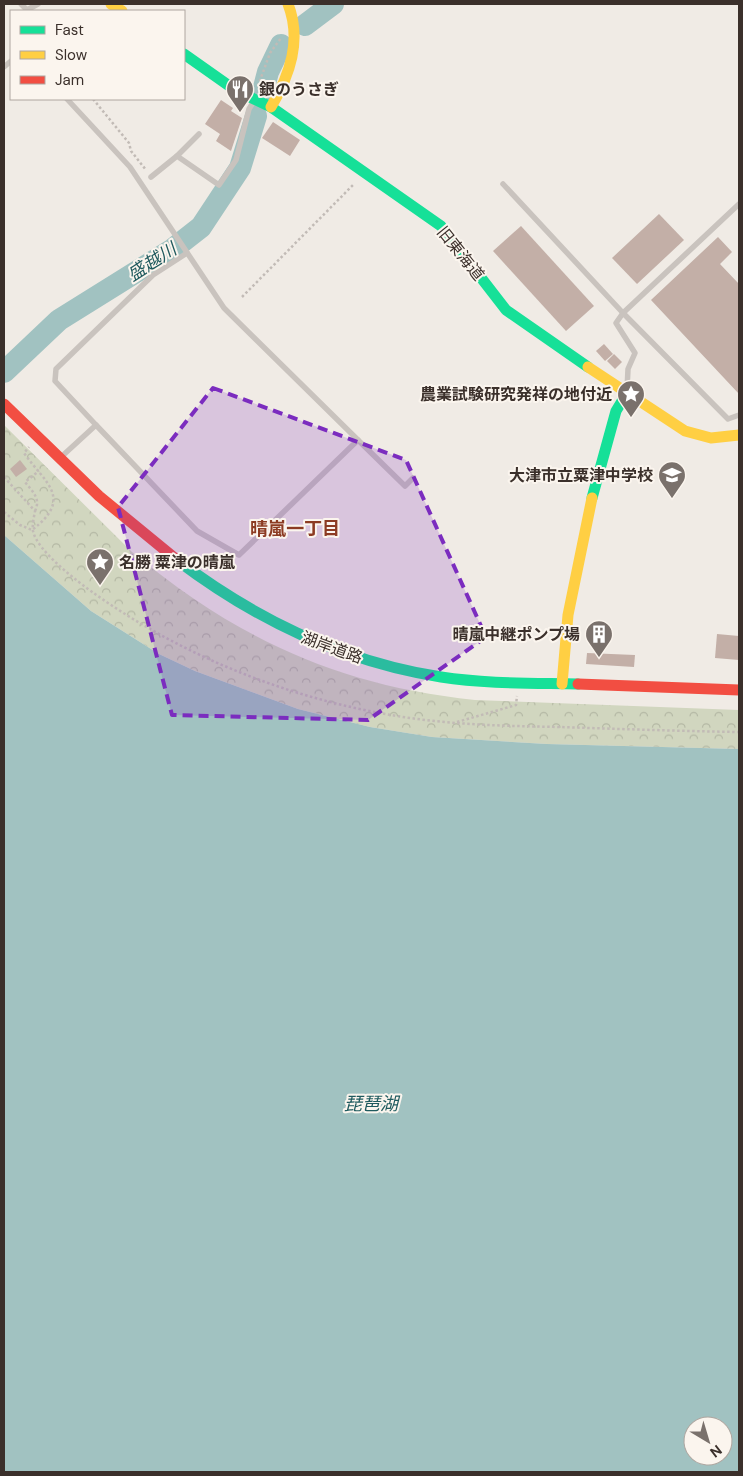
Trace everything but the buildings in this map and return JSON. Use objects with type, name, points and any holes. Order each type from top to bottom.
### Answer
[{"type":"street","points":[[271,107],[290,66],[295,37],[295,22],[288,4]]},
{"type":"street","name":"旧東海道","points":[[185,55],[255,96],[365,174],[430,216],[506,310],[522,323],[685,431],[711,438],[739,434]]},
{"type":"street","points":[[562,684],[563,648],[575,575],[614,419],[627,393]]},
{"type":"street","name":"湖岸道路","points":[[4,404],[59,458],[178,563],[242,607],[302,638],[360,658],[440,676],[486,681],[739,690]]},
{"type":"lane","points":[[21,4],[27,10],[38,4]]},
{"type":"lane","points":[[177,156],[219,185],[236,160],[249,109],[255,96]]},
{"type":"lane","points":[[68,100],[130,167],[224,308],[405,486],[413,478]]},
{"type":"lane","points":[[151,177],[177,156],[199,134]]},
{"type":"lane","points":[[503,184],[623,313],[728,419],[739,415]]},
{"type":"lane","points":[[627,393],[628,369],[635,352],[616,323],[623,313],[739,204]]},
{"type":"lane","points":[[186,252],[153,275],[56,368],[55,381],[197,531],[239,556],[358,440]]},
{"type":"lane","points":[[59,458],[96,425]]},
{"type":"path","points":[[255,96],[270,52],[280,38],[287,35]]},
{"type":"path","points":[[94,100],[129,143],[131,151],[151,177]]},
{"type":"path","points":[[242,297],[365,174]]},
{"type":"path","points":[[30,446],[24,453],[53,489],[53,504],[45,520],[32,530]]},
{"type":"path","points":[[39,471],[26,482],[37,497],[38,505],[35,511],[32,530],[39,545],[84,587],[139,623],[212,661],[300,693],[409,718],[455,723],[739,732]]},
{"type":"path","points":[[4,478],[35,511]]},
{"type":"path","points":[[4,512],[20,525],[32,530]]},
{"type":"path","points":[[455,723],[516,705],[517,695]]},
{"type":"highlighted area","points":[[213,388],[406,460],[486,637],[368,720],[172,715],[118,507]]},
{"type":"green space","points":[[4,425],[132,552],[171,583],[211,610],[251,633],[292,653],[334,670],[379,683],[426,693],[475,700],[739,710],[739,749],[547,744],[432,737],[370,727],[298,709],[195,671],[159,654],[91,611],[4,535]]},
{"type":"water","name":"琵琶湖","points":[[4,535],[91,611],[159,654],[195,671],[298,709],[370,727],[432,737],[547,744],[739,749],[739,1472],[4,1472]]},
{"type":"waterway","name":"盛越川","points":[[305,25],[333,4]]},
{"type":"waterway","name":"盛越川","points":[[262,95],[268,72],[281,45]]},
{"type":"waterway","name":"盛越川","points":[[4,372],[59,320],[173,249],[201,227],[240,168],[256,116]]},
{"type":"traffic: fast","points":[[185,55],[235,90],[271,107],[441,226],[506,310],[588,367]]},
{"type":"traffic: fast","points":[[592,498],[616,411],[627,393]]},
{"type":"traffic: fast","points":[[177,560],[238,601],[269,619],[335,649],[370,661],[441,677],[475,681],[578,684]]},
{"type":"traffic: slow","points":[[111,4],[120,10]]},
{"type":"traffic: slow","points":[[271,107],[284,82],[292,57],[294,31],[288,4]]},
{"type":"traffic: slow","points":[[588,367],[685,431],[711,438],[739,435]]},
{"type":"traffic: slow","points":[[562,684],[568,615],[592,498]]},
{"type":"traffic: jam","points":[[4,404],[99,496],[177,560]]},
{"type":"traffic: jam","points":[[578,684],[739,690]]},
{"type":"place","name":"銀のうさぎ","points":[[240,113]]},
{"type":"place","name":"農業試験研究発祥の地付近","points":[[631,418]]},
{"type":"place","name":"大津市立粟津中学校","points":[[672,499]]},
{"type":"place","name":"名勝 粟津の晴嵐","points":[[100,586]]},
{"type":"place","name":"晴嵐中継ポンプ場","points":[[599,658]]},
{"type":"district","name":"晴嵐一丁目","points":[[295,529]]}]
